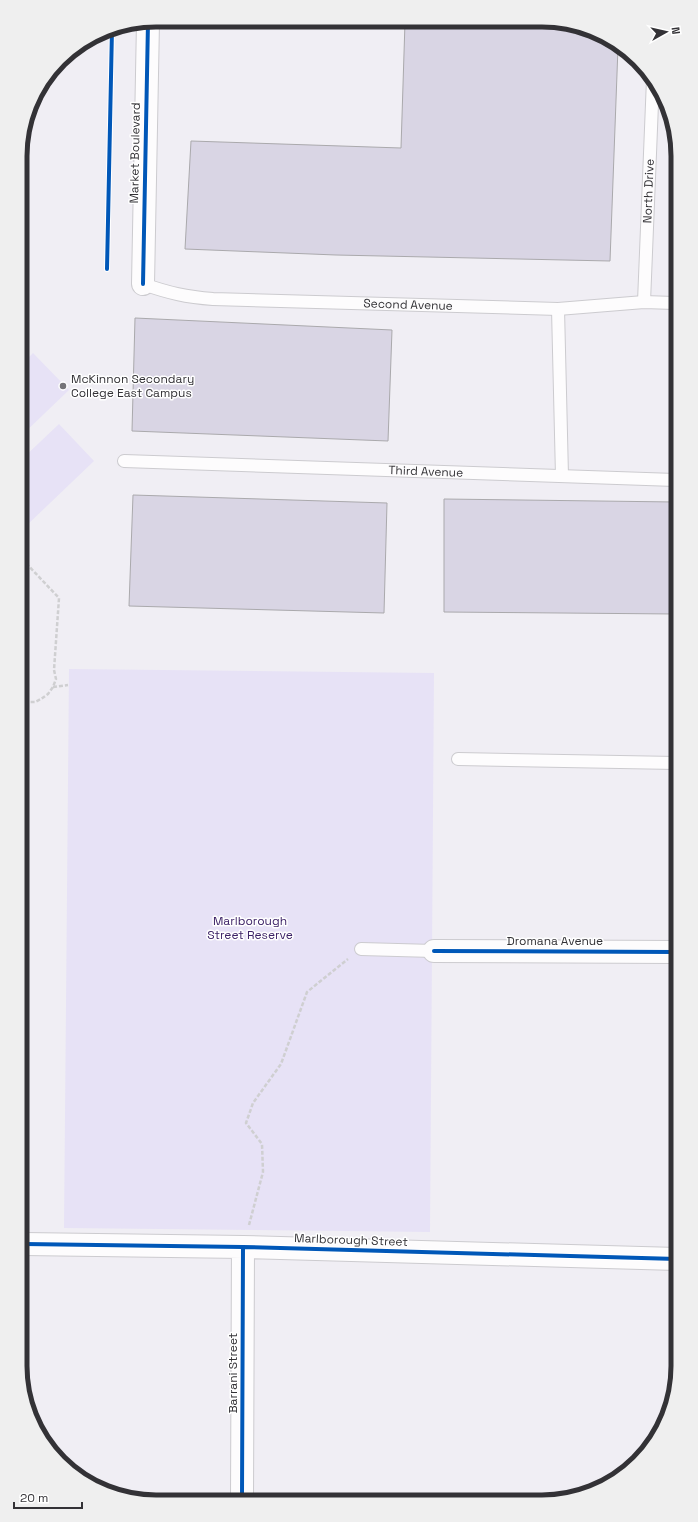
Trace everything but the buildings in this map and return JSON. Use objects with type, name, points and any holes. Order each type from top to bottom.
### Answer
[{"type":"street","name":"Market Boulevard","points":[[143,284],[148,27]]},
{"type":"street","name":"Dromana Avenue","points":[[434,951],[671,952]]},
{"type":"street","name":"Marlborough Street","points":[[27,1244],[243,1247],[671,1259]]},
{"type":"street","name":"Barrani Street","points":[[242,1495],[243,1247]]},
{"type":"lane","name":"North Drive","points":[[644,302],[653,89]]},
{"type":"lane","name":"Second Avenue","points":[[143,284],[170,294],[213,299],[558,309],[644,302],[671,303]]},
{"type":"lane","points":[[558,309],[562,476]]},
{"type":"lane","name":"Third Avenue","points":[[124,461],[671,480]]},
{"type":"lane","points":[[458,759],[671,763]]},
{"type":"lane","points":[[361,948],[434,951]]},
{"type":"path","points":[[27,564],[59,598],[54,670],[56,679],[53,687],[41,699],[35,702],[27,702]]},
{"type":"path","points":[[53,687],[68,685]]},
{"type":"path","points":[[243,1247],[263,1172],[262,1144],[246,1123],[253,1103],[281,1064],[307,992],[361,948]]},
{"type":"green space","points":[[33,353],[69,390],[27,430],[27,359]]},
{"type":"green space","points":[[59,424],[94,461],[27,525],[27,454]]},
{"type":"green space","name":"Marlborough Street Reserve","points":[[69,669],[434,673],[430,1232],[64,1228]]},
{"type":"cycle path","points":[[143,284],[148,27]]},
{"type":"cycle path","points":[[107,269],[112,35]]},
{"type":"cycle path","points":[[434,951],[671,952]]},
{"type":"cycle path","points":[[27,1244],[243,1247],[671,1259]]},
{"type":"cycle path","points":[[242,1495],[243,1247]]},
{"type":"place","name":"McKinnon Secondary College East Campus","points":[[63,386]]}]
